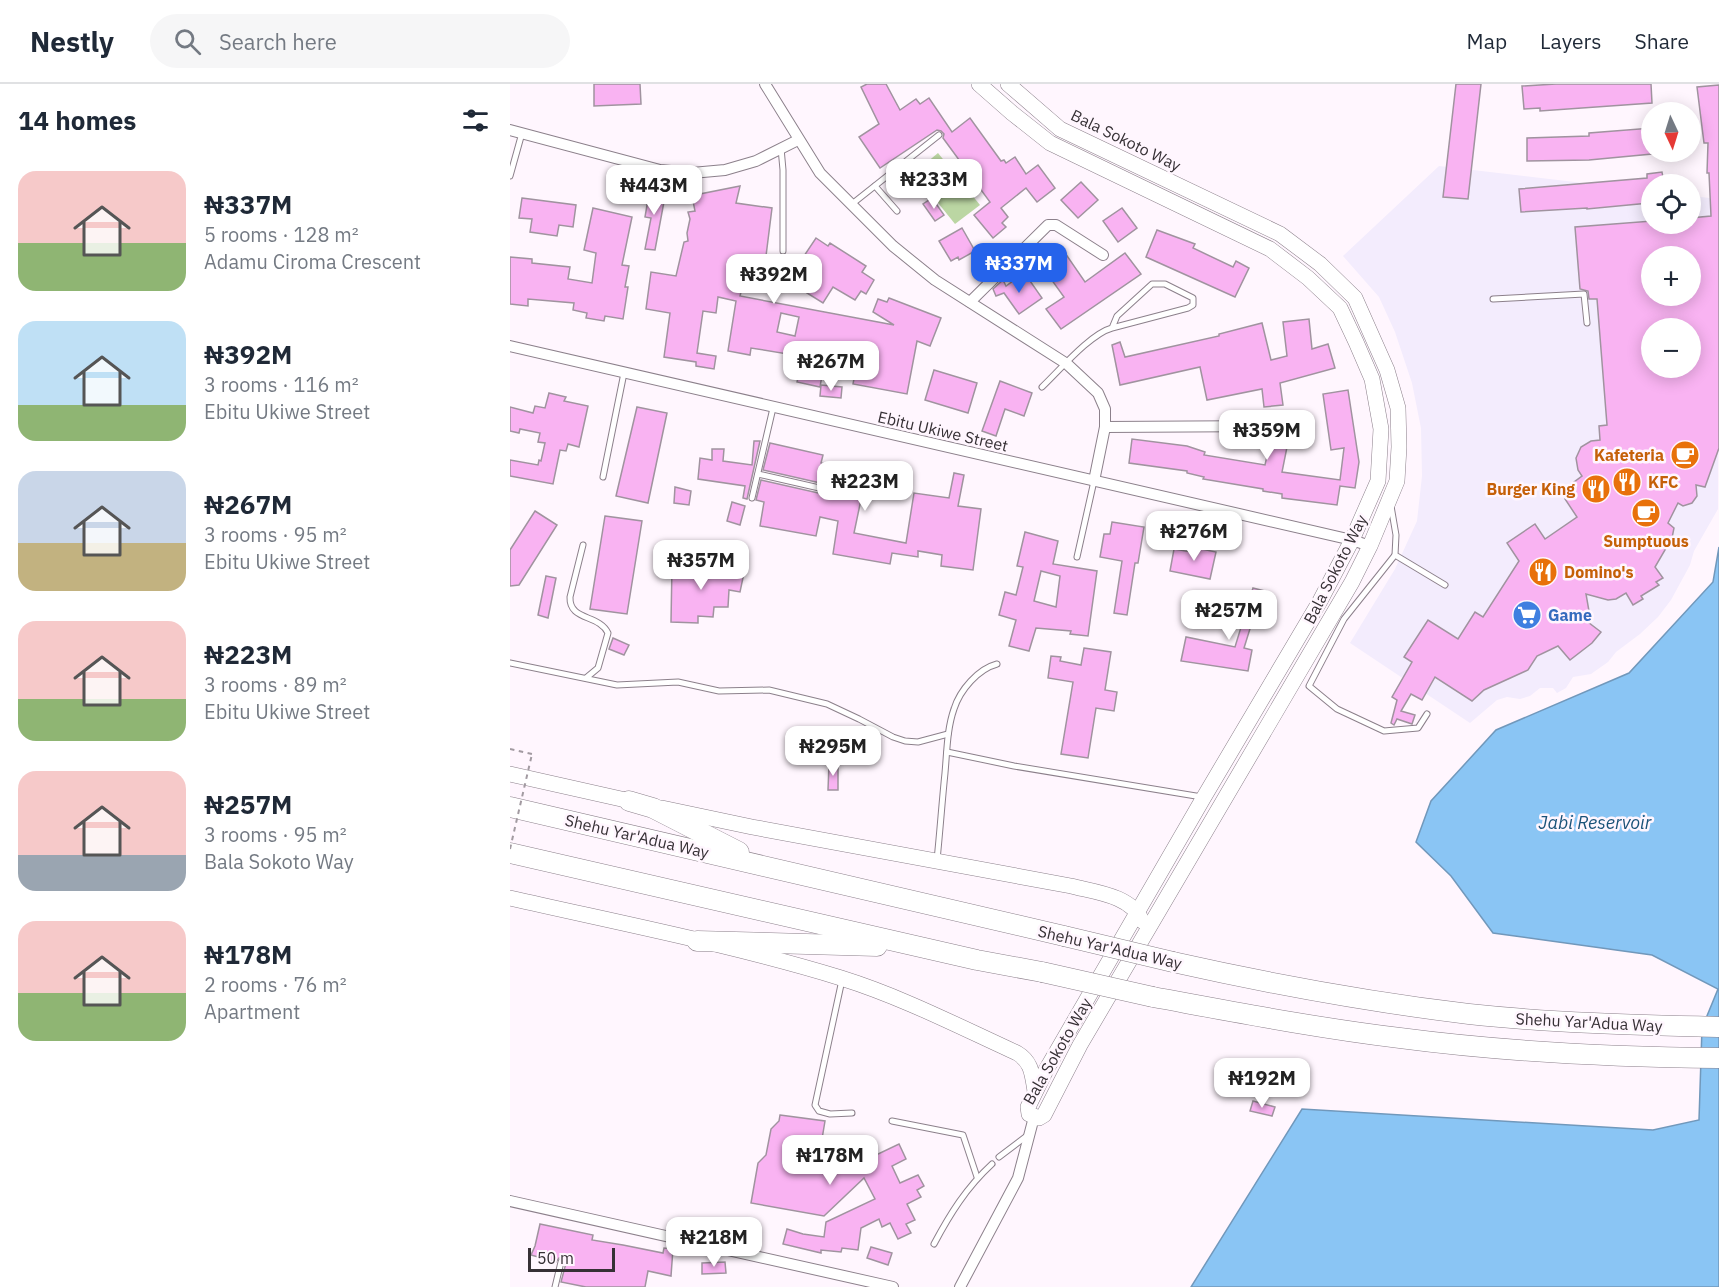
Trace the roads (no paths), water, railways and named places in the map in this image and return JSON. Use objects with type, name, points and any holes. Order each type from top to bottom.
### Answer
[{"type":"highway","points":[[629,801],[669,816],[740,852],[854,886]]},
{"type":"highway","name":"Shehu Yar'Adua Way","points":[[510,807],[1173,962],[1317,992],[1393,1004],[1529,1019],[1646,1026],[1719,1027]]},
{"type":"highway","name":"Shehu Yar'Adua Way","points":[[510,854],[977,960],[1153,997],[1320,1027],[1402,1039],[1557,1053],[1719,1058]]},
{"type":"highway","points":[[697,941],[886,947],[977,960]]},
{"type":"street","points":[[765,84],[820,173],[893,246],[935,280],[1067,364],[1098,393],[1105,409],[1105,427],[1094,481]]},
{"type":"street","name":"Bala Sokoto Way","points":[[980,84],[1050,143],[1270,249],[1308,278],[1340,308],[1372,379],[1381,429],[1377,481],[1352,540],[1320,601],[1150,892],[1136,912],[1051,1061],[1028,1107],[1029,1114],[1039,1118],[1044,1115],[1080,1045],[1140,942],[1302,683],[1370,546],[1397,481],[1398,408],[1387,370],[1354,298],[1320,264],[1280,234],[1060,129],[1008,84]]},
{"type":"street","points":[[510,130],[660,170],[692,173],[725,170],[756,160],[798,140]]},
{"type":"street","points":[[970,302],[1048,225],[1056,225],[1103,255]]},
{"type":"street","name":"Ebitu Ukiwe Street","points":[[510,346],[1370,546]]},
{"type":"street","points":[[1105,427],[1286,426]]},
{"type":"street","points":[[510,774],[752,826],[1042,879],[1117,898],[1133,898],[1150,892]]},
{"type":"street","points":[[510,898],[697,941],[842,979],[907,1004],[1026,1058],[1035,1091]]},
{"type":"street","points":[[1117,898],[1140,917],[1143,927],[1140,942]]},
{"type":"street","points":[[1017,1053],[1051,1061],[1065,1059],[1072,1055],[1080,1045]]},
{"type":"street","points":[[960,1287],[1018,1178],[1034,1117]]},
{"type":"street","points":[[510,1201],[892,1287]]},
{"type":"lane","points":[[510,176],[522,133]]},
{"type":"lane","points":[[850,205],[939,135]]},
{"type":"lane","points":[[781,148],[783,250]]},
{"type":"lane","points":[[875,186],[897,211]]},
{"type":"lane","points":[[1042,387],[1096,335],[1112,328],[1188,308],[1193,305],[1193,298],[1165,284],[1152,284],[1117,316],[1112,328]]},
{"type":"lane","points":[[1493,299],[1584,294],[1587,323]]},
{"type":"lane","points":[[603,477],[624,373]]},
{"type":"lane","points":[[752,498],[773,408]]},
{"type":"lane","points":[[758,474],[828,490]]},
{"type":"lane","points":[[1077,557],[1094,481]]},
{"type":"lane","points":[[1389,498],[1396,535],[1395,555],[1344,619],[1302,683],[1337,709],[1384,731],[1418,728],[1427,714]]},
{"type":"lane","points":[[583,545],[569,605],[574,611],[601,624],[608,633],[598,668],[586,678]]},
{"type":"lane","points":[[1395,555],[1445,585]]},
{"type":"lane","points":[[510,663],[617,684],[678,682],[719,691],[769,690],[827,704],[905,741],[918,742],[948,734]]},
{"type":"lane","points":[[937,860],[948,734],[954,709],[960,696],[979,674],[989,666],[997,664]]},
{"type":"lane","points":[[947,752],[1014,766],[1204,797]]},
{"type":"lane","points":[[842,979],[815,1105],[819,1111],[830,1114],[852,1113]]},
{"type":"lane","points":[[892,1121],[963,1135],[977,1177]]},
{"type":"lane","points":[[999,1157],[1030,1134]]},
{"type":"lane","points":[[934,1245],[955,1205],[977,1177],[992,1164]]},
{"type":"lane","points":[[555,1287],[561,1262]]},
{"type":"water","name":"Jabi Reservoir","points":[[1719,547],[1719,1287],[1191,1287],[1302,1109],[1653,1130],[1699,1120],[1702,1028],[1718,989],[1652,955],[1493,933],[1451,876],[1416,842],[1431,801],[1496,730],[1629,673],[1713,582]]},
{"type":"place","name":"Kafeteria","points":[[1685,455]]},
{"type":"place","name":"KFC","points":[[1627,482]]},
{"type":"place","name":"Burger King","points":[[1596,489]]},
{"type":"place","name":"Sumptuous","points":[[1646,513]]},
{"type":"place","name":"Domino's","points":[[1543,572]]},
{"type":"place","name":"Game","points":[[1527,615]]}]
